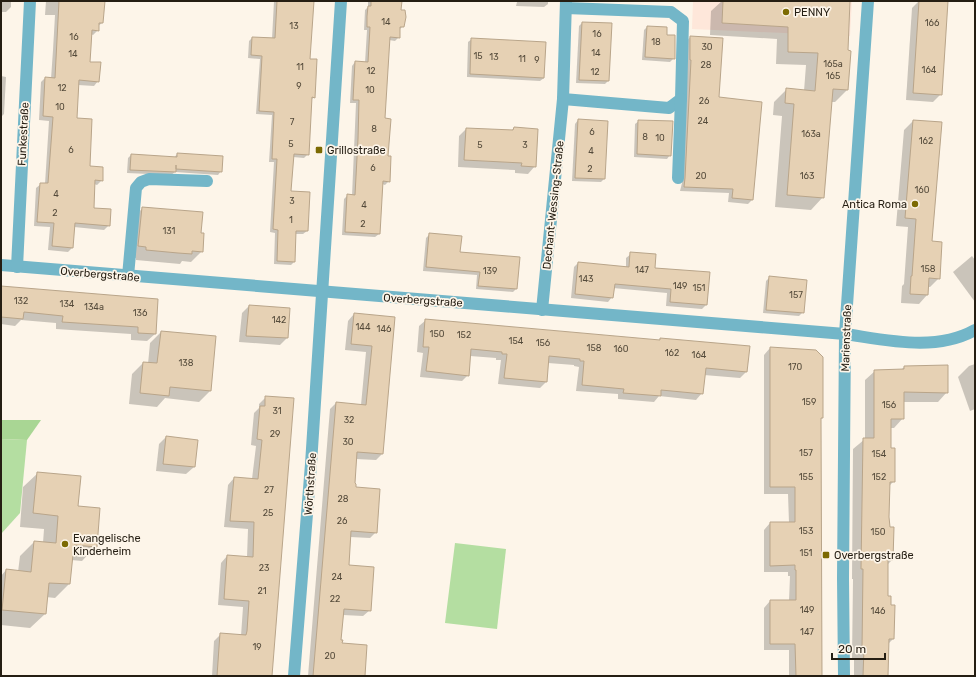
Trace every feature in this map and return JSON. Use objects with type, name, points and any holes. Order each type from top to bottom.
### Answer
[{"type":"street","name":"Funkestraße","points":[[16,267],[30,1]]},
{"type":"street","points":[[323,293],[340,1]]},
{"type":"street","name":"Marienstraße","points":[[844,676],[843,559],[845,334],[868,1]]},
{"type":"street","name":"Dechant-Wessing-Straße","points":[[542,310],[563,99],[566,5],[671,12],[683,21],[678,178]]},
{"type":"street","points":[[563,99],[669,108],[681,99]]},
{"type":"street","points":[[128,276],[136,188],[141,182],[149,179],[207,181]]},
{"type":"street","name":"Overbergstraße","points":[[1,266],[845,334],[911,342],[936,342],[964,336],[975,330]]},
{"type":"street","name":"Wörthstraße","points":[[294,676],[323,293]]},
{"type":"shaded area","name":"PENNY","points":[[693,1],[852,1],[850,36],[692,29]]},
{"type":"green space","points":[[1,420],[41,420],[27,440],[1,439]]},
{"type":"green space","points":[[1,439],[27,440],[20,513],[1,534]]},
{"type":"green space","points":[[455,543],[506,549],[497,629],[445,623]]},
{"type":"building","points":[[59,1],[105,1],[103,23],[99,23],[99,31],[92,30],[90,62],[101,62],[99,82],[79,80],[77,118],[92,119],[90,166],[103,167],[103,181],[95,180],[94,208],[111,209],[110,226],[75,223],[73,248],[52,246],[54,223],[37,222],[40,183],[48,183],[53,117],[43,116],[45,77],[55,78]]},
{"type":"building","points":[[277,1],[314,1],[310,59],[317,59],[315,98],[312,97],[309,155],[294,154],[291,191],[310,192],[308,231],[296,231],[295,262],[277,261],[278,230],[273,229],[277,159],[272,159],[274,112],[259,111],[262,56],[251,55],[252,37],[275,38]]},
{"type":"building","points":[[371,1],[402,1],[401,10],[405,10],[406,17],[404,27],[400,27],[400,38],[390,37],[385,118],[391,119],[388,156],[391,156],[390,182],[383,181],[380,234],[345,232],[347,194],[355,195],[359,100],[353,100],[355,61],[368,62],[370,27],[367,27],[367,16],[368,6],[371,6]]},
{"type":"building","points":[[723,1],[850,1],[848,50],[851,51],[848,90],[833,89],[824,198],[787,195],[794,104],[785,103],[786,88],[815,91],[818,53],[788,52],[788,27],[722,23]]},
{"type":"building","points":[[919,1],[948,1],[942,95],[913,93]]},
{"type":"building","points":[[582,22],[612,23],[609,81],[579,80]]},
{"type":"building","points":[[647,26],[667,27],[667,35],[675,35],[675,59],[645,57]]},
{"type":"building","points":[[690,36],[723,38],[719,97],[762,102],[753,200],[732,198],[733,189],[684,187],[691,60]]},
{"type":"building","points":[[471,38],[546,42],[544,78],[470,74]]},
{"type":"building","points":[[578,119],[608,121],[605,179],[575,178]]},
{"type":"building","points":[[638,120],[673,121],[671,156],[637,154]]},
{"type":"building","points":[[913,120],[942,122],[932,241],[942,242],[940,279],[929,278],[928,295],[910,294],[916,219],[905,218]]},
{"type":"building","points":[[514,127],[538,129],[536,167],[521,166],[522,163],[464,160],[466,128],[513,130]]},
{"type":"building","points":[[177,153],[223,156],[222,172],[176,169],[176,172],[130,170],[131,154],[177,157]]},
{"type":"building","points":[[142,207],[203,212],[201,233],[204,233],[203,252],[192,251],[192,254],[178,253],[146,250],[146,247],[138,246]]},
{"type":"building","points":[[429,233],[462,236],[460,252],[520,257],[517,289],[478,286],[480,272],[426,267]]},
{"type":"building","points":[[630,252],[656,254],[655,268],[710,272],[707,305],[670,302],[671,289],[615,284],[613,298],[575,294],[578,262],[629,267]]},
{"type":"building","points":[[769,276],[807,280],[804,313],[766,310]]},
{"type":"building","points":[[1,286],[158,299],[156,334],[138,333],[138,327],[62,322],[63,316],[24,312],[23,319],[1,317]]},
{"type":"building","points":[[249,305],[290,308],[288,338],[246,336]]},
{"type":"building","points":[[354,313],[395,317],[383,454],[357,452],[356,487],[380,489],[377,533],[351,531],[349,565],[374,567],[371,611],[344,609],[341,640],[343,640],[342,643],[367,645],[365,676],[313,676],[336,402],[366,405],[372,346],[351,344]]},
{"type":"building","points":[[425,319],[660,340],[660,338],[750,346],[747,372],[706,368],[703,394],[661,390],[661,396],[623,393],[624,389],[582,385],[584,361],[580,361],[580,359],[549,356],[547,382],[504,378],[507,354],[502,354],[502,352],[471,349],[469,376],[426,371],[429,347],[423,347]]},
{"type":"building","points":[[161,331],[216,336],[211,391],[170,387],[169,396],[140,393],[143,362],[157,363]]},
{"type":"building","points":[[770,347],[816,350],[823,357],[823,418],[821,418],[822,676],[796,676],[795,644],[770,644],[770,600],[796,600],[796,570],[795,565],[770,566],[770,522],[795,522],[795,487],[770,487]]},
{"type":"building","points":[[948,365],[948,393],[904,392],[904,419],[891,419],[891,448],[895,448],[895,482],[890,482],[889,517],[890,527],[894,527],[893,560],[888,560],[888,596],[891,596],[891,605],[895,605],[894,639],[889,639],[888,676],[863,676],[863,569],[861,569],[863,438],[874,438],[874,370],[904,369],[904,366]]},
{"type":"building","points":[[265,396],[294,398],[272,676],[217,676],[220,633],[246,635],[247,631],[249,601],[224,599],[227,555],[253,557],[254,522],[230,521],[234,477],[258,479],[262,440],[257,439],[260,406],[265,406]]},
{"type":"building","points":[[166,436],[198,440],[195,467],[163,464]]},
{"type":"building","name":"Evangelische Kinderheim","points":[[37,472],[81,476],[78,506],[100,508],[97,547],[74,545],[70,584],[49,583],[46,614],[2,610],[6,569],[31,572],[34,541],[56,543],[58,516],[33,513]]},
{"type":"place","name":"PENNY","points":[[786,12]]},
{"type":"place","name":"Grillostraße","points":[[319,150]]},
{"type":"place","name":"Antica Roma","points":[[915,204]]},
{"type":"place","name":"Evangelische Kinderheim","points":[[65,544]]},
{"type":"place","name":"Overbergstraße","points":[[826,555]]}]
